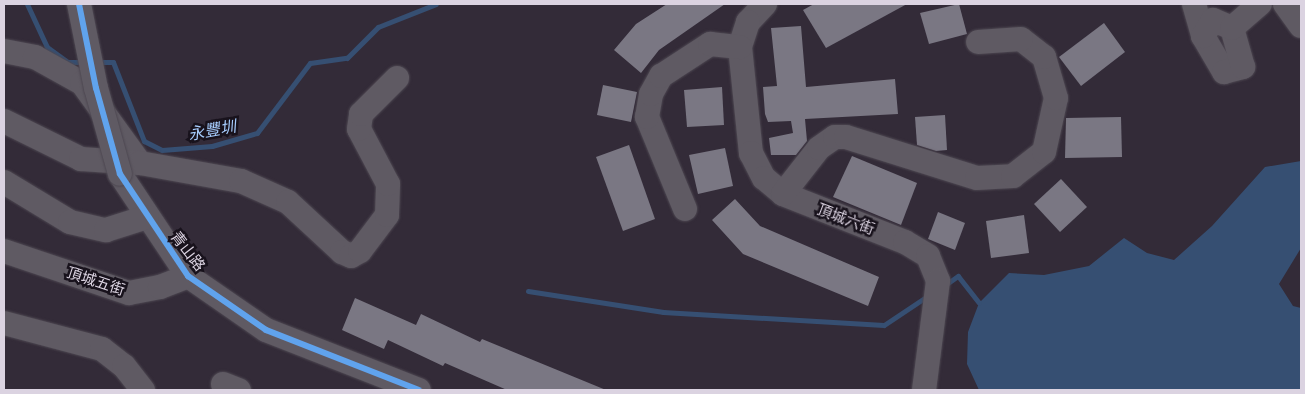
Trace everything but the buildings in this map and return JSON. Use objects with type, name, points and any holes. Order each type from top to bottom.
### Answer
[{"type":"street","name":"青山路","points":[[78,4],[96,88],[130,168],[147,217],[188,276],[266,330],[419,390]]},
{"type":"street","points":[[685,209],[647,117],[650,94],[661,76],[710,44],[740,47],[748,22],[765,4]]},
{"type":"street","points":[[1194,4],[1203,36],[1224,72],[1243,68],[1232,28]]},
{"type":"street","points":[[1232,28],[1260,4]]},
{"type":"street","points":[[1285,4],[1301,26]]},
{"type":"street","points":[[1203,36],[1213,20],[1232,28]]},
{"type":"street","points":[[784,194],[820,148],[834,137],[846,137],[977,178],[1013,176],[1044,152],[1056,98],[1044,57],[1021,39],[978,42]]},
{"type":"street","name":"頂城六街","points":[[740,47],[751,153],[764,178],[784,194],[905,242],[928,256],[938,281],[924,390]]},
{"type":"street","points":[[4,51],[35,57],[82,83],[130,168]]},
{"type":"street","points":[[4,121],[82,159],[130,168],[241,181],[288,202],[342,252],[351,256],[360,251],[387,215],[388,184],[359,129],[361,114],[397,78]]},
{"type":"street","points":[[4,182],[70,222],[106,230],[147,217]]},
{"type":"street","name":"頂城五街","points":[[4,251],[129,293],[160,287],[188,276]]},
{"type":"street","points":[[4,323],[102,349],[124,366],[143,390]]},
{"type":"water","points":[[1301,161],[1301,248],[1279,284],[1293,306],[1301,308],[1301,390],[979,390],[967,364],[968,332],[979,303],[1009,273],[1044,275],[1089,266],[1124,238],[1147,253],[1174,260],[1212,226],[1265,167]]},
{"type":"waterway","name":"永豐圳","points":[[27,4],[47,47],[68,62],[85,62]]},
{"type":"waterway","name":"永豐圳","points":[[96,62],[113,62],[144,141],[162,150],[212,146],[257,133],[310,63],[347,58],[378,27],[436,4]]},
{"type":"waterway","points":[[945,285],[958,276],[979,303]]},
{"type":"waterway","points":[[528,291],[663,312],[884,325],[929,295]]},
{"type":"cycle path","points":[[79,4],[96,88],[120,174],[188,276],[266,330],[419,390]]}]
